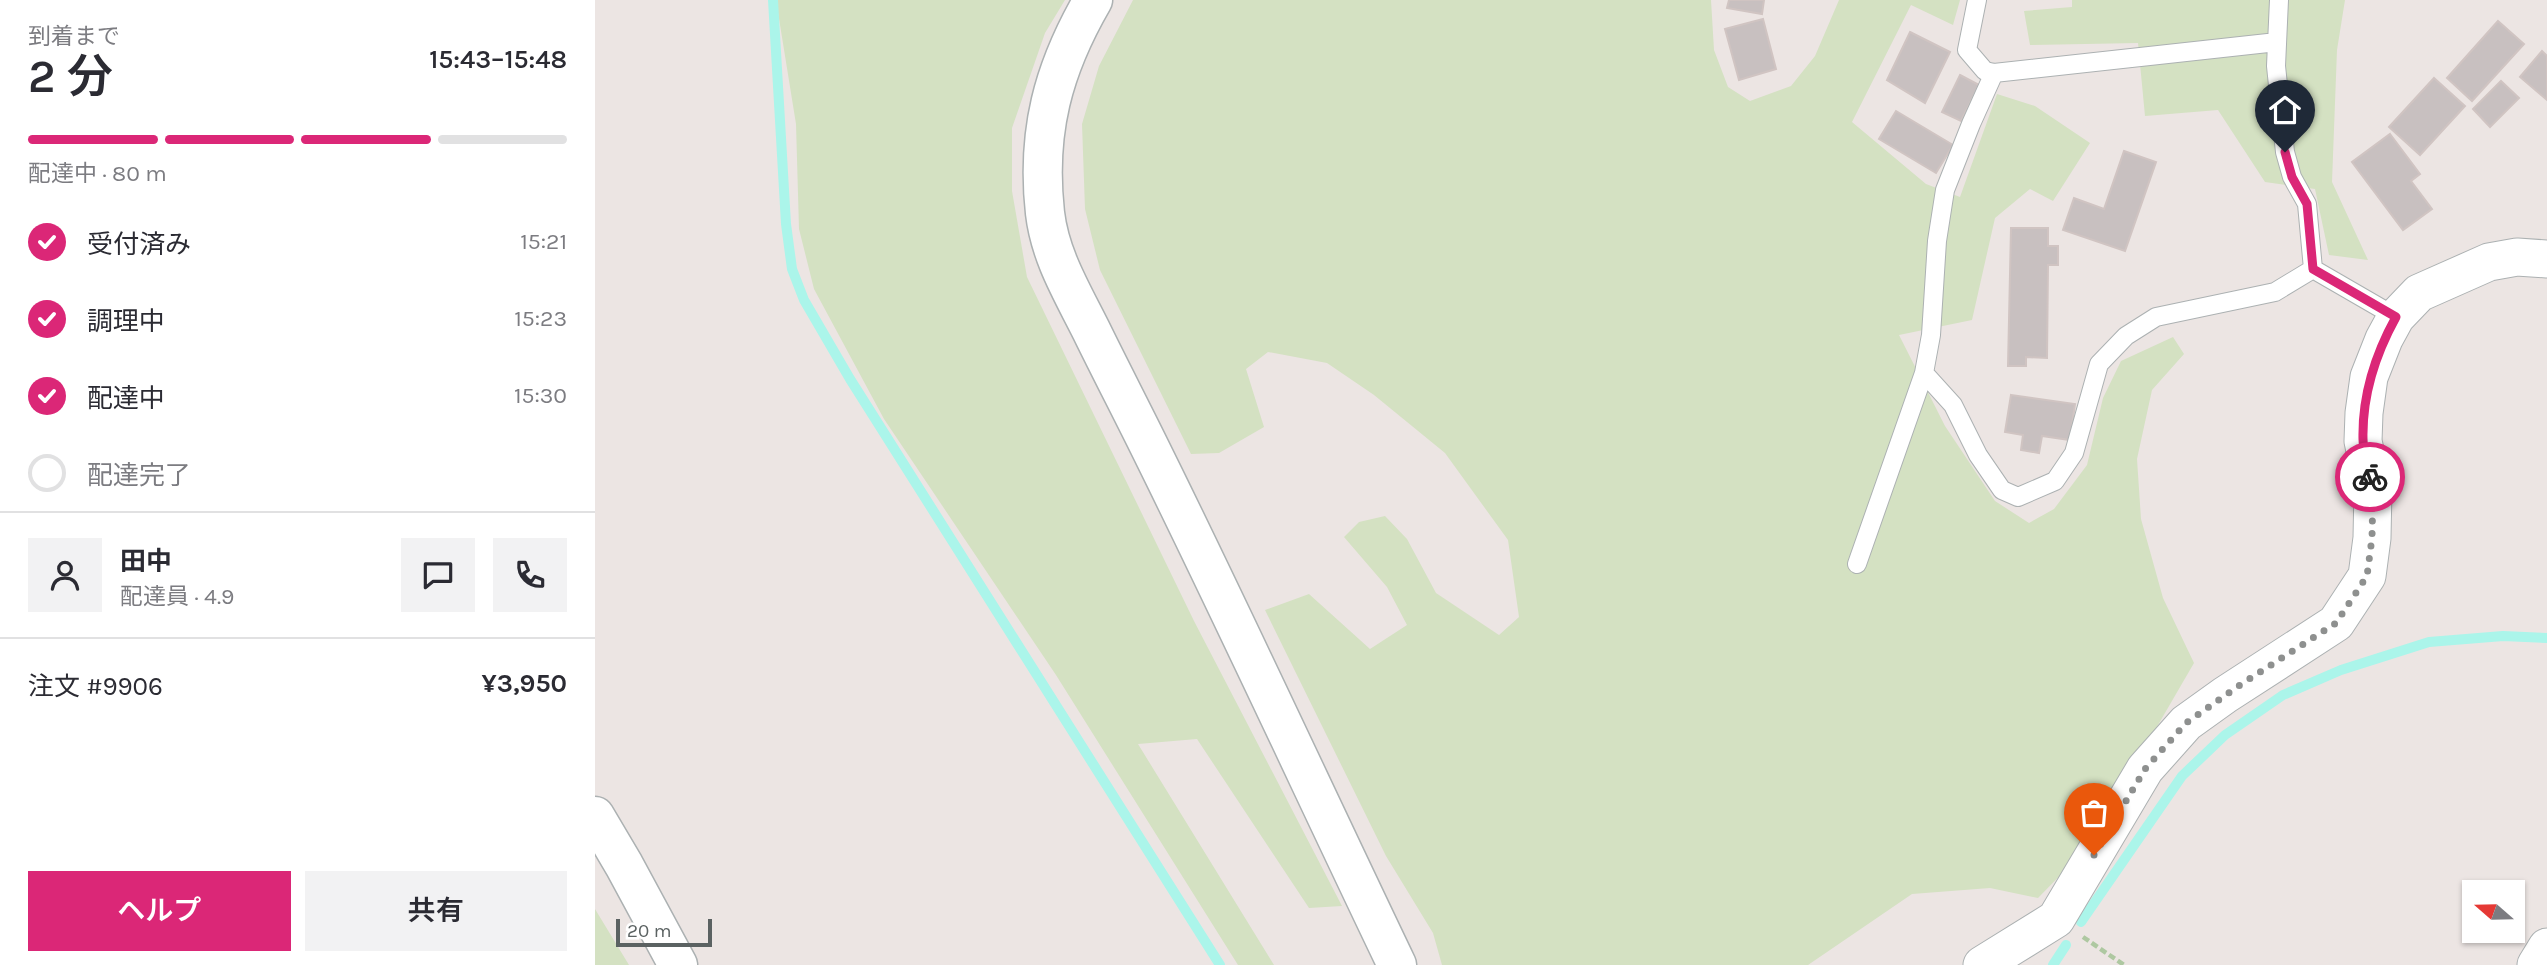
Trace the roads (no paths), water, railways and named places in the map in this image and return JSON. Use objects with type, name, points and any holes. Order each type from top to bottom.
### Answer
[{"type":"street","points":[[1093,0],[1072,37],[1058,73],[1044,131],[1042,176],[1045,215],[1054,257],[1168,485],[1397,965]]},
{"type":"street","points":[[1982,965],[2056,919],[2145,769],[2186,723],[2336,623],[2367,576],[2372,538],[2373,489],[2363,441],[2364,413],[2369,377],[2396,317],[2419,293],[2489,262],[2517,257],[2547,259]]},
{"type":"street","points":[[595,816],[678,965]]},
{"type":"street","points":[[2536,965],[2547,947]]},
{"type":"lane","points":[[1977,0],[1967,50],[1985,71],[1994,73],[2277,42]]},
{"type":"lane","points":[[2279,0],[2276,66],[2285,152],[2292,177],[2307,204],[2313,269]]},
{"type":"lane","points":[[1857,564],[1924,373],[1931,335],[1937,242],[1945,190],[1994,73]]},
{"type":"lane","points":[[1924,373],[1953,405],[1978,455],[2002,490],[2018,497],[2055,481],[2074,453],[2099,364],[2126,336],[2156,317],[2275,292],[2313,269]]},
{"type":"lane","points":[[2313,269],[2396,317]]},
{"type":"waterway","points":[[773,0],[786,224],[792,269],[804,300],[850,379],[1220,965]]},
{"type":"waterway","points":[[2081,922],[2182,776],[2225,735],[2283,695],[2341,670],[2429,642],[2503,636],[2547,638]]},
{"type":"waterway","points":[[2053,965],[2066,945]]}]
